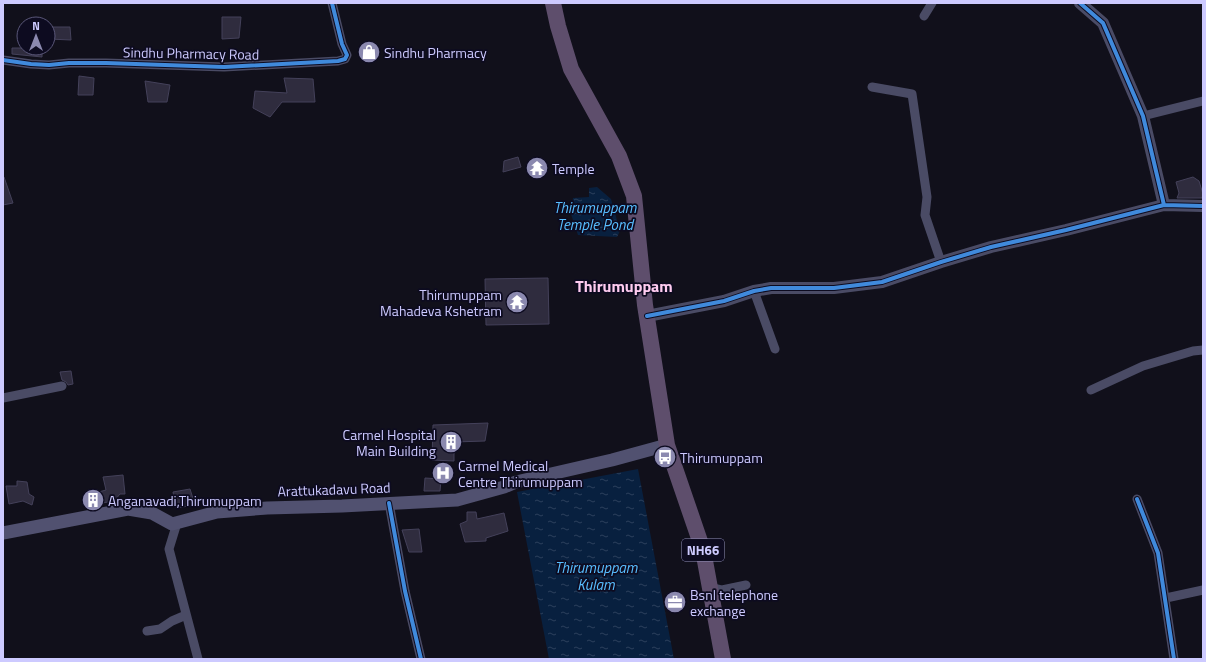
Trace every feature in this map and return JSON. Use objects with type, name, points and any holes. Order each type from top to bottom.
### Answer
[{"type":"highway","name":"NH66","points":[[552,3],[571,69],[619,156],[634,196],[647,316],[667,445],[703,550],[723,659]]},
{"type":"main road","name":"Arattukadavu Road","points":[[177,523],[217,512],[267,508],[457,500],[504,487],[516,482],[612,460],[667,445]]},
{"type":"main road","points":[[3,533],[128,508],[152,513],[172,524],[177,523]]},
{"type":"street","name":"Sindhu Pharmacy Road","points":[[3,60],[48,65],[70,63],[114,63],[224,67],[255,66],[276,63],[338,61],[345,59],[347,55],[342,44],[332,3]]},
{"type":"street","points":[[924,16],[932,3]]},
{"type":"street","points":[[1080,3],[1103,23],[1143,116],[1164,205]]},
{"type":"street","points":[[872,87],[912,94],[927,197],[925,215],[941,262]]},
{"type":"street","points":[[1143,116],[1203,101]]},
{"type":"street","points":[[647,316],[724,301],[754,291],[771,288],[834,288],[882,282],[991,247],[1164,205],[1203,206]]},
{"type":"street","points":[[754,291],[775,349]]},
{"type":"street","points":[[1091,390],[1143,366],[1193,351],[1203,350]]},
{"type":"street","points":[[3,398],[62,386]]},
{"type":"street","points":[[1137,499],[1158,553],[1174,659]]},
{"type":"street","points":[[390,503],[404,591],[421,659]]},
{"type":"street","points":[[177,523],[169,549],[198,659]]},
{"type":"street","points":[[710,587],[722,590],[746,585]]},
{"type":"street","points":[[1166,598],[1203,590]]},
{"type":"street","points":[[147,631],[160,629],[172,621],[186,615]]},
{"type":"water","name":"Thirumuppam Temple Pond","points":[[597,187],[611,199],[620,231],[617,237],[578,235],[571,214],[573,198],[589,197],[589,188]]},
{"type":"water","name":"Thirumuppam Kulam","points":[[638,469],[674,659],[549,659],[517,492]]},
{"type":"building","points":[[222,17],[241,17],[239,38],[222,39]]},
{"type":"building","points":[[56,27],[70,27],[71,40],[56,39]]},
{"type":"building","points":[[12,48],[16,48],[16,54],[12,54]]},
{"type":"building","points":[[79,76],[94,78],[93,95],[78,95]]},
{"type":"building","points":[[284,78],[313,79],[315,102],[282,102],[270,117],[253,108],[255,91],[287,93]]},
{"type":"building","points":[[145,81],[170,85],[167,102],[148,102]]},
{"type":"building","points":[[518,157],[521,167],[503,172],[504,161]]},
{"type":"building","points":[[4,177],[13,203],[3,205],[3,178]]},
{"type":"building","points":[[1193,177],[1199,181],[1203,194],[1202,198],[1177,198],[1179,193],[1176,182]]},
{"type":"building","name":"Thirumuppam Mahadeva Kshetram","points":[[548,278],[549,324],[486,325],[485,279]]},
{"type":"building","points":[[71,371],[73,384],[68,385],[62,380],[60,372]]},
{"type":"building","name":"Carmel Hospital Main Building","points":[[488,423],[485,441],[454,442],[454,461],[432,460],[433,425]]},
{"type":"building","points":[[123,475],[125,494],[120,494],[114,501],[87,508],[84,496],[106,490],[103,477]]},
{"type":"building","points":[[425,478],[441,479],[440,491],[424,491]]},
{"type":"building","points":[[17,481],[27,482],[29,494],[34,497],[32,505],[23,501],[9,504],[6,486],[17,486]]},
{"type":"building","points":[[190,489],[195,505],[176,508],[173,492]]},
{"type":"building","points":[[467,512],[476,512],[477,519],[504,513],[508,531],[486,538],[486,541],[465,542],[460,524],[467,521]]},
{"type":"building","points":[[419,529],[422,552],[409,552],[402,530]]},
{"type":"cycle path","points":[[3,60],[49,65],[69,63],[106,63],[224,67],[338,61],[345,59],[347,55],[342,44],[332,3]]},
{"type":"cycle path","points":[[1080,3],[1103,23],[1143,116],[1164,205]]},
{"type":"cycle path","points":[[647,316],[724,301],[754,291],[771,288],[834,288],[882,282],[991,247],[1164,205],[1203,206]]},
{"type":"cycle path","points":[[1137,499],[1158,553],[1174,659]]},
{"type":"cycle path","points":[[389,503],[405,591],[421,659]]},
{"type":"place","name":"Sindhu Pharmacy","points":[[369,52]]},
{"type":"place","name":"Temple","points":[[537,168]]},
{"type":"place","name":"Thirumuppam Mahadeva Kshetram","points":[[517,302]]},
{"type":"place","name":"Carmel Hospital Main Building","points":[[451,442]]},
{"type":"place","name":"Thirumuppam","points":[[665,457]]},
{"type":"place","name":"Carmel Medical Centre Thirumuppam","points":[[443,473]]},
{"type":"place","name":"Anganavadi,Thirumuppam","points":[[93,500]]},
{"type":"place","name":"Bsnl telephone exchange","points":[[675,602]]},
{"type":"district","name":"Thirumuppam","points":[[624,286]]}]
